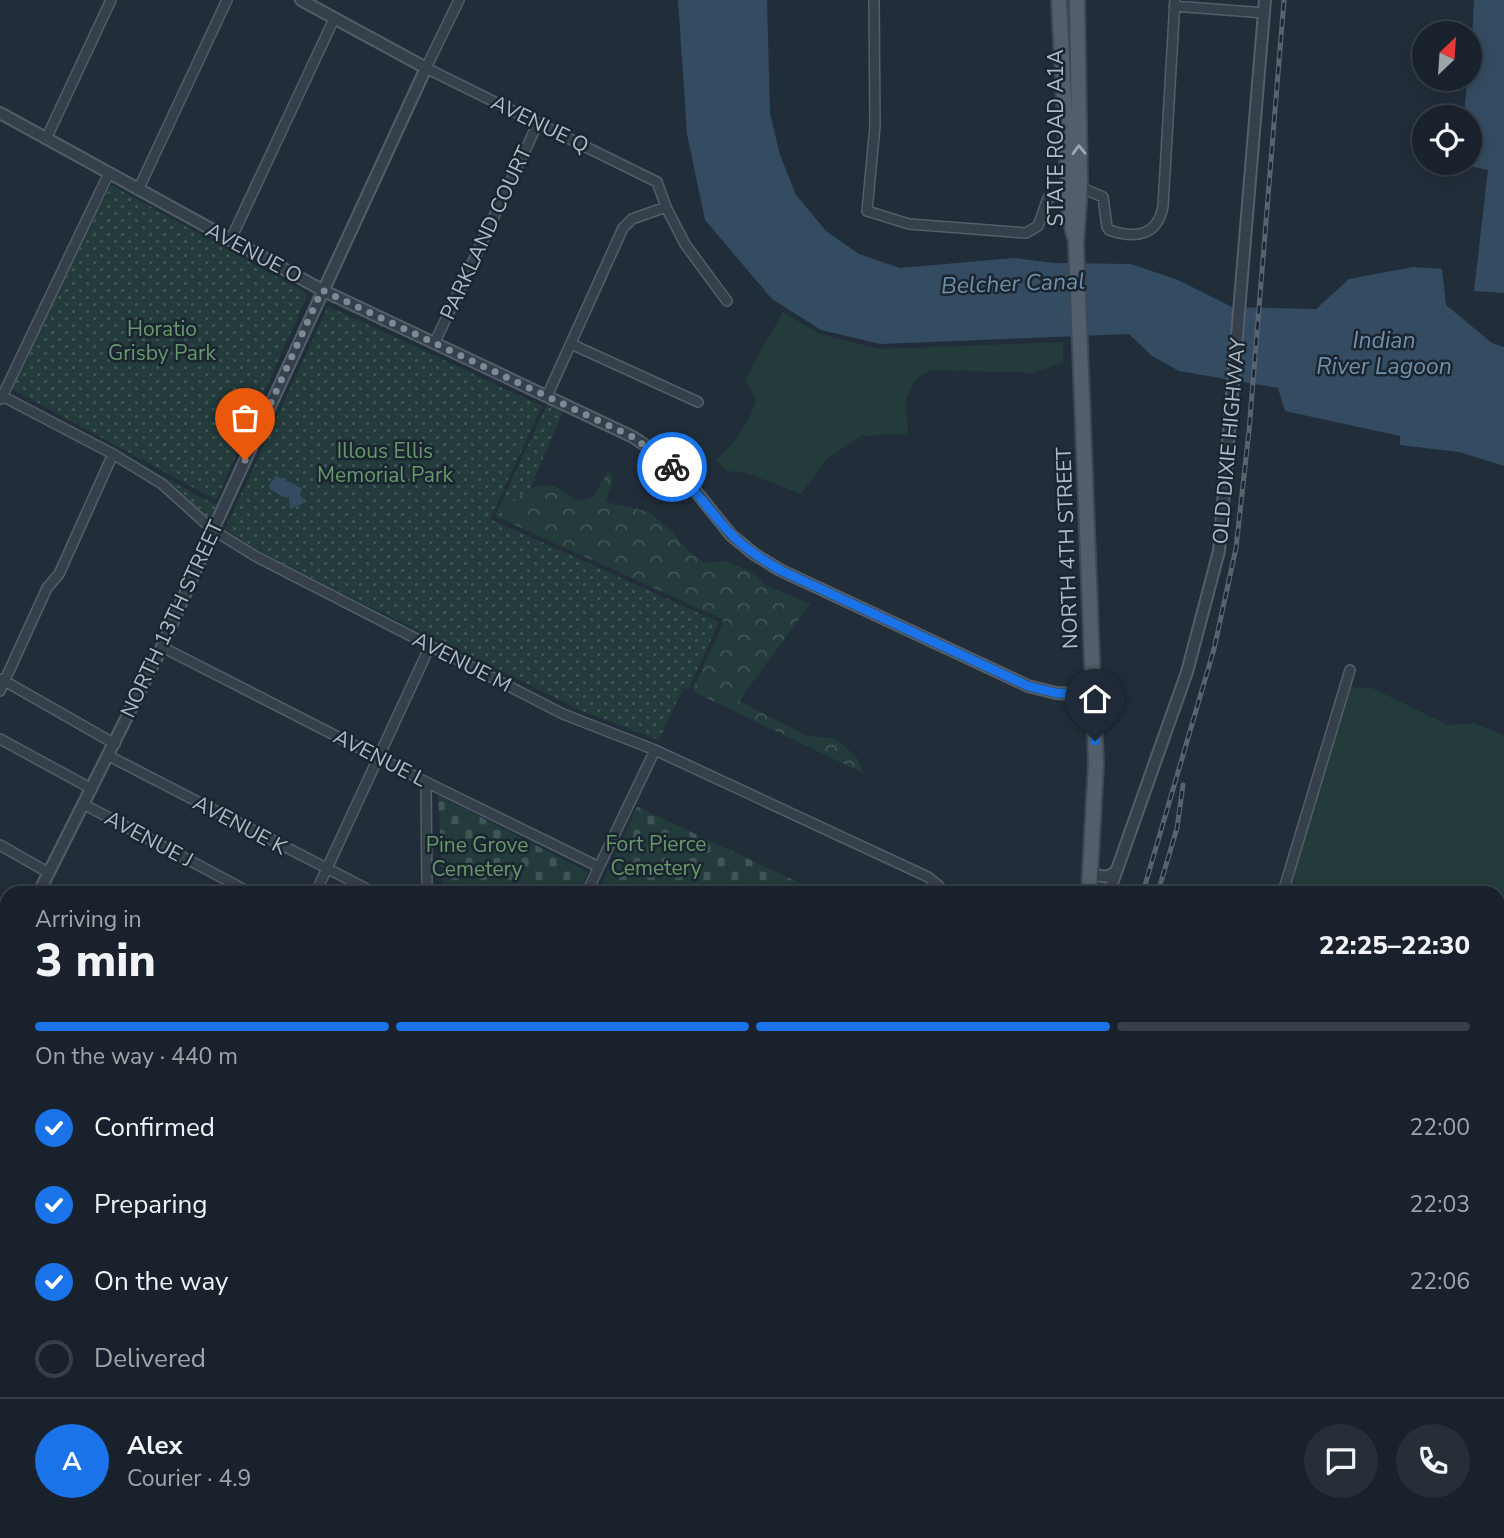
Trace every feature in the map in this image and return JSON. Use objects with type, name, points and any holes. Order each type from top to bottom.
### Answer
[{"type":"main road","name":"STATE ROAD A1A","points":[[1059,0],[1076,243]]},
{"type":"main road","name":"STATE ROAD A1A","points":[[1074,189],[1077,0]]},
{"type":"main road","name":"NORTH 4TH STREET","points":[[1076,243],[1096,764],[1089,886]]},
{"type":"street","points":[[46,139],[111,0]]},
{"type":"street","points":[[138,190],[228,0]]},
{"type":"street","name":"AVENUE Q","points":[[301,0],[425,68],[651,177],[661,188],[666,207],[685,244],[727,301]]},
{"type":"street","name":"NORTH 13TH STREET","points":[[42,886],[162,647],[322,290],[459,0]]},
{"type":"street","points":[[874,0],[875,126],[867,211],[909,224],[1026,233],[1038,226],[1048,198],[1074,189],[1103,197],[1107,227],[1110,230],[1142,234],[1150,232],[1157,225],[1163,206],[1175,3],[1265,13]]},
{"type":"street","name":"OLD DIXIE HIGHWAY","points":[[1111,886],[1187,672],[1216,564],[1234,386],[1265,0]]},
{"type":"street","points":[[230,241],[334,19]]},
{"type":"street","name":"AVENUE O","points":[[0,113],[322,290],[633,437],[661,456],[690,484],[731,535],[780,570],[1028,686],[1056,693],[1094,695]]},
{"type":"street","name":"PARKLAND COURT","points":[[434,344],[538,122]]},
{"type":"street","points":[[1,397],[109,173]]},
{"type":"street","points":[[547,396],[623,228],[632,219],[666,207]]},
{"type":"street","points":[[571,344],[698,402]]},
{"type":"street","name":"AVENUE M","points":[[1,397],[113,454],[162,484],[213,530],[255,556],[566,715],[655,750],[928,877],[939,886]]},
{"type":"street","points":[[0,691],[2,680],[47,588],[59,574],[113,454]]},
{"type":"street","points":[[319,886],[430,646]]},
{"type":"street","name":"AVENUE L","points":[[162,647],[599,867]]},
{"type":"street","points":[[1285,886],[1350,670]]},
{"type":"street","points":[[2,680],[115,744]]},
{"type":"street","name":"AVENUE J","points":[[0,739],[92,789]]},
{"type":"street","points":[[590,886],[655,750]]},
{"type":"street","name":"AVENUE K","points":[[109,756],[360,886]]},
{"type":"street","points":[[426,782],[427,886]]},
{"type":"street","name":"AVENUE J","points":[[85,804],[238,886]]},
{"type":"street","points":[[0,845],[49,873]]},
{"type":"street","points":[[1090,873],[1109,877],[1118,868]]},
{"type":"green space","name":"Horatio Grisby Park","points":[[111,185],[308,294],[216,500],[12,389]]},
{"type":"green space","points":[[269,267],[316,293],[212,522],[165,480],[118,452],[214,504],[220,502],[313,295],[310,290]]},
{"type":"green space","points":[[324,297],[564,409],[531,487],[504,509],[506,521],[495,516],[546,402],[329,302],[324,304],[221,529],[219,528]]},
{"type":"green space","name":"Illous Ellis Memorial Park","points":[[328,306],[542,406],[490,519],[719,622],[688,690],[683,688],[659,740],[582,711],[266,555],[225,529]]},
{"type":"green space","points":[[783,312],[820,334],[879,349],[1063,342],[1063,363],[1031,373],[927,372],[917,379],[908,394],[906,434],[861,436],[827,459],[801,494],[746,473],[727,471],[716,460],[730,447],[749,417],[756,400],[745,379]]},
{"type":"green space","points":[[609,470],[613,480],[605,502],[649,512],[672,532],[688,551],[705,563],[725,561],[751,572],[765,585],[810,604],[739,701],[807,736],[831,738],[840,742],[857,758],[863,773],[692,691],[723,624],[722,619],[506,521],[504,509],[530,489],[547,485],[565,492],[575,500],[593,498]]},
{"type":"green space","points":[[1349,687],[1372,688],[1448,725],[1473,723],[1504,735],[1504,886],[1289,886]]},
{"type":"green space","name":"Pine Grove Cemetery","points":[[438,795],[588,872],[581,886],[443,886]]},
{"type":"green space","name":"Fort Pierce Cemetery","points":[[638,807],[806,886],[601,886]]},
{"type":"water","name":"Indian River Lagoon","points":[[678,0],[767,0],[770,114],[780,155],[796,195],[826,231],[859,254],[900,268],[1014,258],[1054,263],[1131,264],[1178,280],[1232,307],[1316,309],[1349,279],[1413,267],[1442,269],[1446,305],[1492,343],[1504,347],[1504,466],[1459,452],[1400,445],[1400,436],[1285,411],[1278,388],[1179,371],[1152,356],[1129,334],[880,344],[821,330],[772,299],[705,220],[687,134]]},
{"type":"water","name":"Indian River Lagoon","points":[[1474,0],[1504,0],[1504,293],[1474,291],[1488,170],[1482,169],[1482,105],[1465,105],[1466,91],[1482,91],[1482,21],[1473,21]]},
{"type":"water","points":[[276,476],[302,488],[300,495],[306,502],[290,509],[289,497],[283,497],[270,489],[269,485]]},
{"type":"railway","points":[[1145,886],[1214,649],[1236,548],[1249,431],[1284,0]]},
{"type":"railway","points":[[1160,886],[1177,828],[1183,785]]},
{"type":"way so far","points":[[245,460],[322,290],[633,437],[672,467]]},
{"type":"route","points":[[672,467],[690,484],[731,535],[780,570],[1028,686],[1041,691],[1070,695],[1094,695],[1095,741]]},
{"type":"water label","name":"Belcher Canal","points":[[1013,283]]}]
